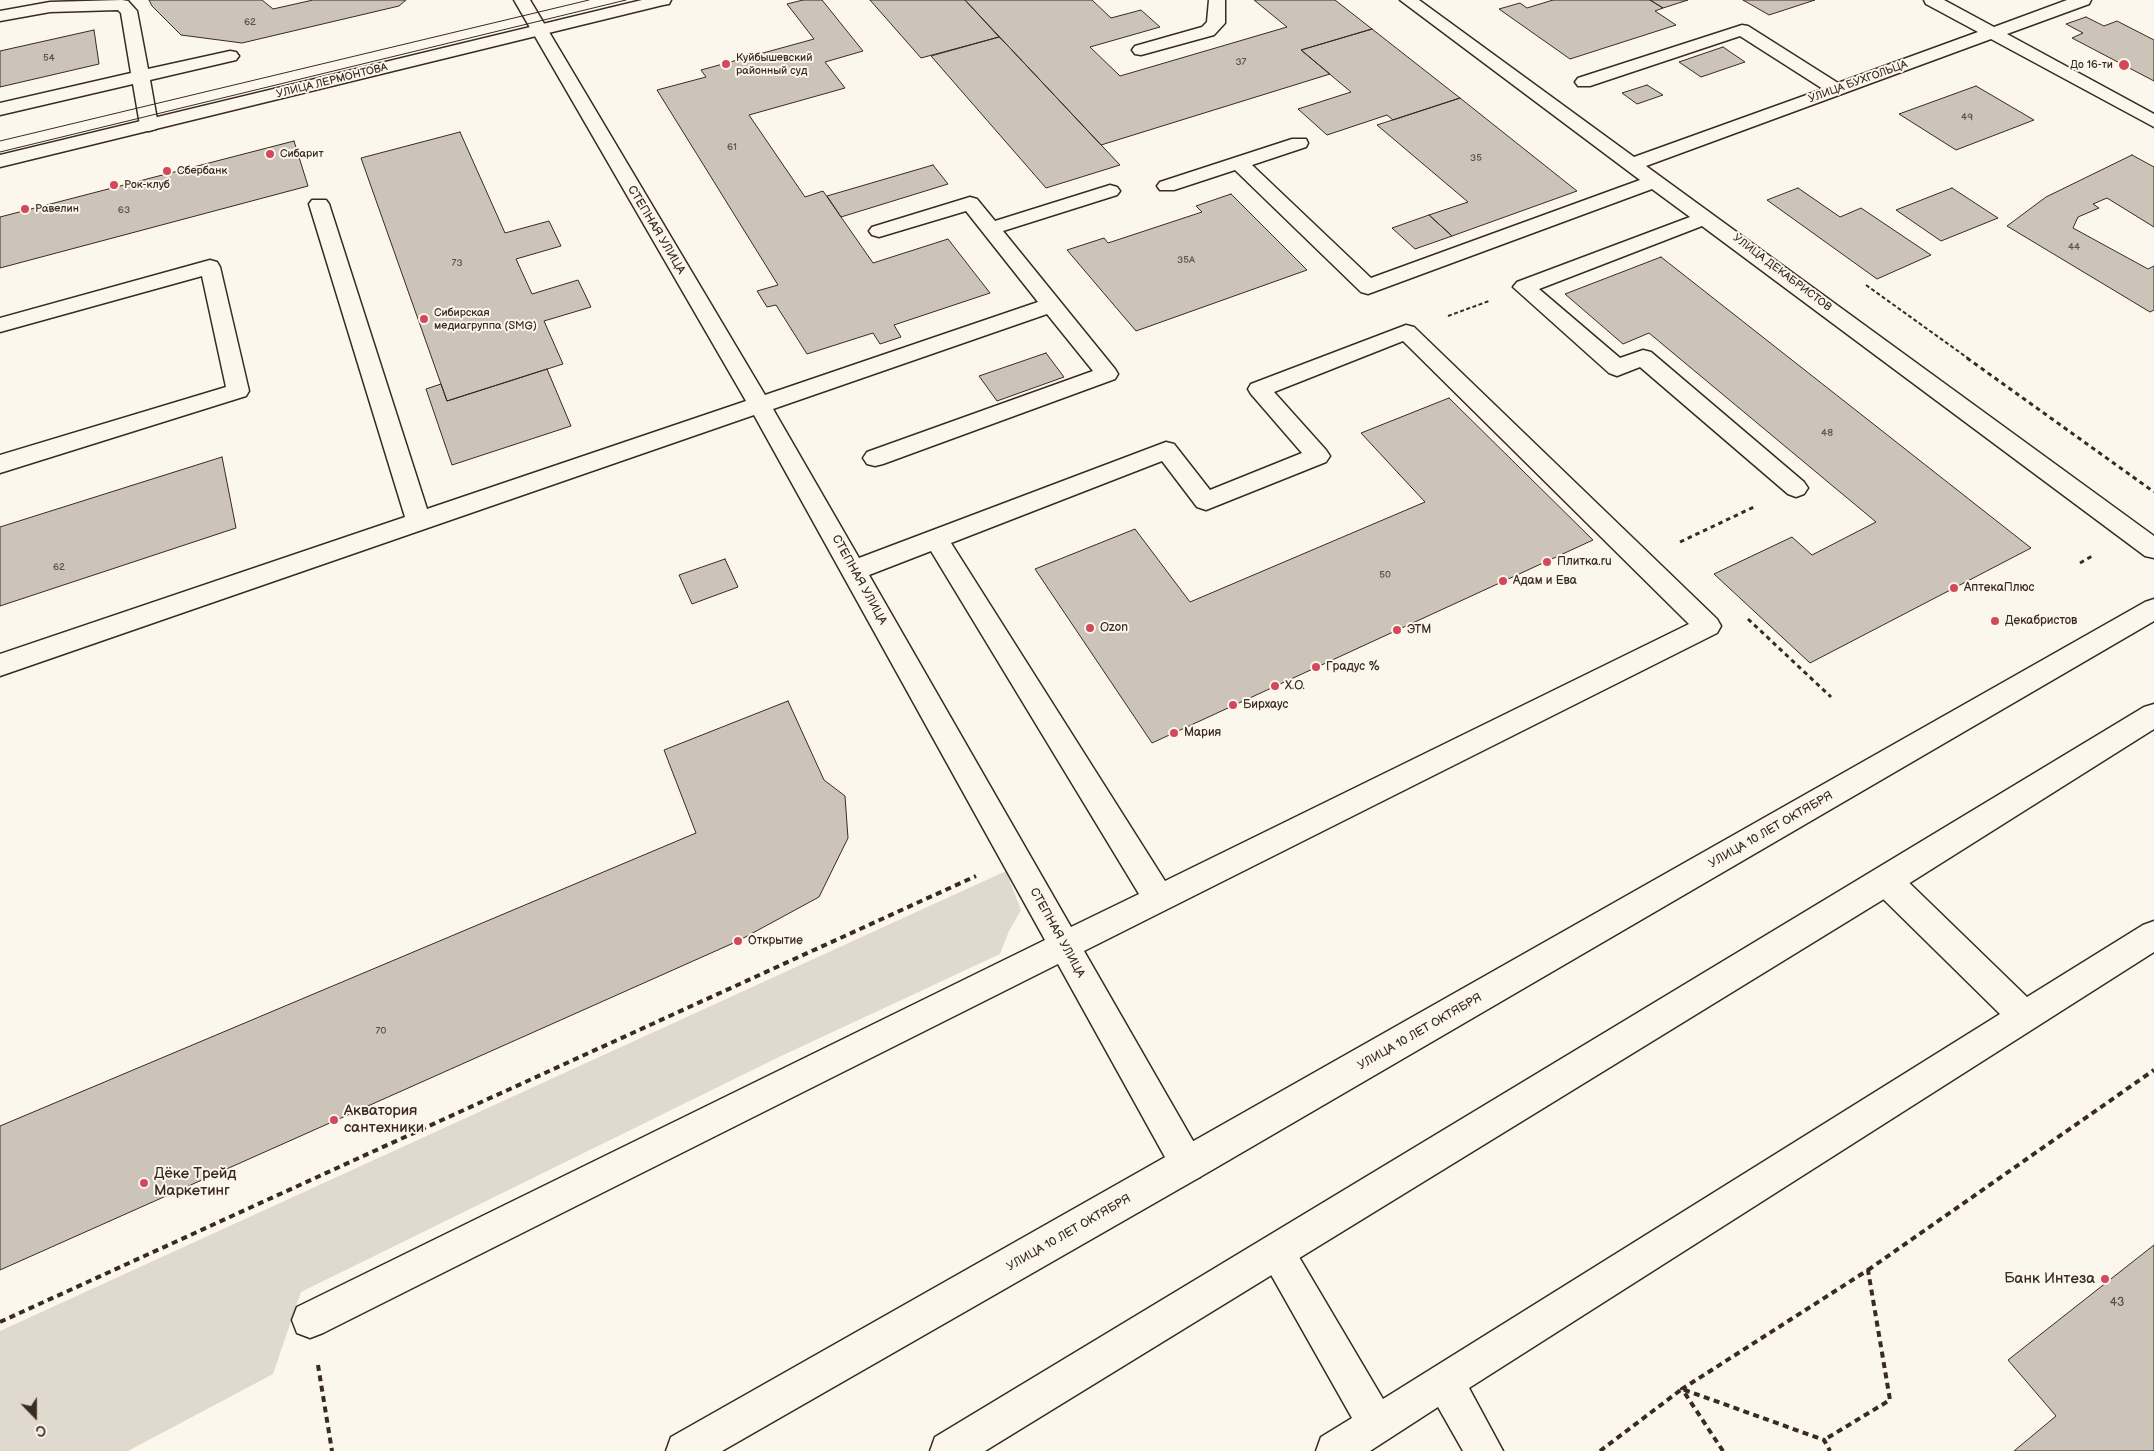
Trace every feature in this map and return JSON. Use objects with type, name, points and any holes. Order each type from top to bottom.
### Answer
[{"type":"street","name":"СТЕПНАЯ УЛИЦА","points":[[522,0],[760,404],[1188,1165]]},
{"type":"street","name":"УЛИЦА ЛЕРМОНТОВА","points":[[0,161],[663,0]]},
{"type":"street","points":[[1142,50],[1208,31],[1216,24],[1215,6],[1217,0]]},
{"type":"street","name":"УЛИЦА ДЕКАБРИСТОВ","points":[[1408,0],[1657,181],[2154,549]]},
{"type":"street","points":[[1932,0],[2154,121]]},
{"type":"street","name":"УЛИЦА БУХГОЛЬЦА","points":[[1633,164],[2083,0]]},
{"type":"street","points":[[0,16],[50,7],[122,3],[129,11],[149,125]]},
{"type":"street","points":[[1584,82],[1742,30],[1837,90]]},
{"type":"street","points":[[0,109],[230,56]]},
{"type":"street","points":[[1167,186],[1299,143]]},
{"type":"street","points":[[1239,163],[1368,287],[1657,181]]},
{"type":"street","points":[[990,229],[1110,191]]},
{"type":"street","points":[[875,458],[1106,374],[970,203],[880,231]]},
{"type":"street","points":[[319,204],[419,521]]},
{"type":"street","points":[[1706,218],[1524,287],[1617,368],[1643,357],[1796,488]]},
{"type":"street","points":[[0,325],[210,267],[238,391],[0,463],[0,459]]},
{"type":"street","points":[[0,665],[1051,305]]},
{"type":"street","points":[[310,1320],[1708,626],[1406,332],[1258,389],[1318,456],[1206,501],[1166,450],[853,571]]},
{"type":"street","points":[[936,539],[1159,898]]},
{"type":"street","name":"УЛИЦА 10 ЛЕТ ОКТЯБРЯ","points":[[685,1451],[1188,1165],[2154,609]]},
{"type":"street","points":[[949,1451],[1886,881],[2154,715]]},
{"type":"street","points":[[1886,881],[2025,1017]]},
{"type":"street","points":[[1335,1451],[2154,935]]},
{"type":"street","points":[[1277,1252],[1377,1424]]},
{"type":"street","points":[[1445,1383],[1484,1451]]},
{"type":"path","points":[[1406,332],[1524,287]]},
{"type":"path","points":[[1671,546],[1796,488]]},
{"type":"path","points":[[2080,563],[2097,554]]},
{"type":"path","points":[[1743,614],[1831,698]]},
{"type":"path","points":[[0,1322],[1016,858]]},
{"type":"path","points":[[1600,1451],[1682,1389],[1868,1270],[2154,1070]]},
{"type":"path","points":[[1824,1440],[1890,1400],[1868,1270]]},
{"type":"path","points":[[310,1320],[332,1451]]},
{"type":"path","points":[[1682,1389],[1824,1440],[1830,1451]]},
{"type":"path","points":[[1682,1389],[1723,1451]]},
{"type":"shaded area","points":[[1006,871],[1021,910],[1009,931],[1000,954],[779,1057],[301,1292],[273,1374],[128,1451],[0,1451],[0,1331]]},
{"type":"building","points":[[149,0],[262,0],[273,9],[313,0],[406,0],[399,6],[242,43],[181,35],[152,6]]},
{"type":"building","points":[[803,0],[822,0],[863,51],[825,62],[845,88],[749,115],[805,197],[823,191],[873,263],[948,239],[990,293],[894,325],[901,337],[880,344],[873,333],[807,354],[776,305],[767,307],[757,291],[778,285],[657,90],[706,77],[701,70],[814,39],[787,4]]},
{"type":"building","points":[[870,0],[965,0],[999,37],[921,58]]},
{"type":"building","points":[[965,0],[1092,0],[1111,18],[1141,10],[1160,27],[1090,47],[1120,76],[1287,27],[1254,0],[1335,0],[1372,29],[1301,50],[1330,74],[1101,145]]},
{"type":"building","points":[[1553,0],[1650,0],[1663,8],[1655,11],[1676,25],[1570,59],[1499,9],[1520,3],[1527,8]]},
{"type":"building","points":[[1650,0],[1688,0],[1663,8]]},
{"type":"building","points":[[1743,0],[1815,0],[1769,15]]},
{"type":"building","points":[[2086,17],[2104,26],[2117,21],[2154,40],[2154,81],[2072,38],[2083,33],[2066,24]]},
{"type":"building","points":[[1372,29],[1460,98],[1393,120],[1387,115],[1327,135],[1298,109],[1351,92],[1301,50]]},
{"type":"building","points":[[94,30],[99,64],[0,87],[0,51]]},
{"type":"building","points":[[999,37],[1120,165],[1046,188],[931,56]]},
{"type":"building","points":[[1723,47],[1745,62],[1701,77],[1679,62]]},
{"type":"building","points":[[1647,85],[1663,95],[1637,104],[1622,93]]},
{"type":"building","points":[[1976,86],[2034,120],[1956,150],[1899,114]]},
{"type":"building","points":[[1460,98],[1577,191],[1452,236],[1429,215],[1468,202],[1377,125]]},
{"type":"building","points":[[460,132],[505,233],[549,221],[561,246],[516,259],[532,294],[578,280],[591,307],[544,321],[563,364],[447,401],[361,158]]},
{"type":"building","points":[[294,141],[308,186],[0,268],[0,217]]},
{"type":"building","points":[[2132,155],[2154,167],[2154,227],[2107,198],[2093,204],[2099,208],[2078,217],[2073,228],[2148,269],[2154,266],[2154,310],[2150,312],[2007,226],[2046,197]]},
{"type":"building","points":[[933,165],[948,184],[841,217],[827,196]]},
{"type":"building","points":[[1798,188],[1840,217],[1861,208],[1931,255],[1877,279],[1767,200]]},
{"type":"building","points":[[1952,188],[1998,218],[1941,241],[1896,210]]},
{"type":"building","points":[[1231,194],[1307,270],[1136,331],[1067,250],[1104,238],[1108,243],[1202,212],[1196,206]]},
{"type":"building","points":[[1429,215],[1452,236],[1415,249],[1392,228]]},
{"type":"building","points":[[1661,257],[2031,548],[1810,663],[1714,574],[1792,537],[1812,555],[1876,522],[1649,333],[1623,344],[1565,294]]},
{"type":"building","points":[[1046,353],[1064,377],[997,401],[979,376]]},
{"type":"building","points":[[547,369],[571,426],[452,465],[426,389],[441,384],[447,401]]},
{"type":"building","points":[[1449,398],[1593,540],[1152,743],[1035,569],[1135,529],[1190,602],[1425,502],[1361,433]]},
{"type":"building","points":[[222,457],[236,528],[0,606],[0,527]]},
{"type":"building","points":[[725,559],[738,587],[692,604],[679,575]]},
{"type":"building","points":[[788,701],[824,780],[845,796],[848,838],[819,897],[738,941],[0,1270],[0,1126],[696,833],[664,750]]},
{"type":"building","points":[[2154,1245],[2154,1451],[2014,1451],[2056,1416],[2008,1360]]},
{"type":"tram line","points":[[0,141],[589,0]]},
{"type":"tram line","points":[[0,152],[626,0]]},
{"type":"place","name":"Куйбышевский районный суд","points":[[726,64]]},
{"type":"place","name":"До 16-ти","points":[[2124,65]]},
{"type":"place","name":"Сибарит","points":[[270,154]]},
{"type":"place","name":"Сбербанк","points":[[167,171]]},
{"type":"place","name":"Рок-клуб","points":[[114,185]]},
{"type":"place","name":"Равелин","points":[[25,209]]},
{"type":"place","name":"Сибирская медиагруппа (SMG)","points":[[424,319]]},
{"type":"place","name":"Плитка.ru","points":[[1547,562]]},
{"type":"place","name":"Адам и Ева","points":[[1503,581]]},
{"type":"place","name":"АптекаПлюс","points":[[1954,588]]},
{"type":"place","name":"Декабристов","points":[[1995,621]]},
{"type":"place","name":"Ozon","points":[[1090,628]]},
{"type":"place","name":"ЭТМ","points":[[1397,630]]},
{"type":"place","name":"Градус %","points":[[1316,667]]},
{"type":"place","name":"X.O.","points":[[1275,686]]},
{"type":"place","name":"Бирхаус","points":[[1233,705]]},
{"type":"place","name":"Мария","points":[[1174,733]]},
{"type":"place","name":"Открытие","points":[[738,941]]},
{"type":"place","name":"Акватория сантехники","points":[[334,1120]]},
{"type":"place","name":"Дёке Трейд Маркетинг","points":[[144,1183]]},
{"type":"place","name":"Банк Интеза","points":[[2105,1279]]}]
